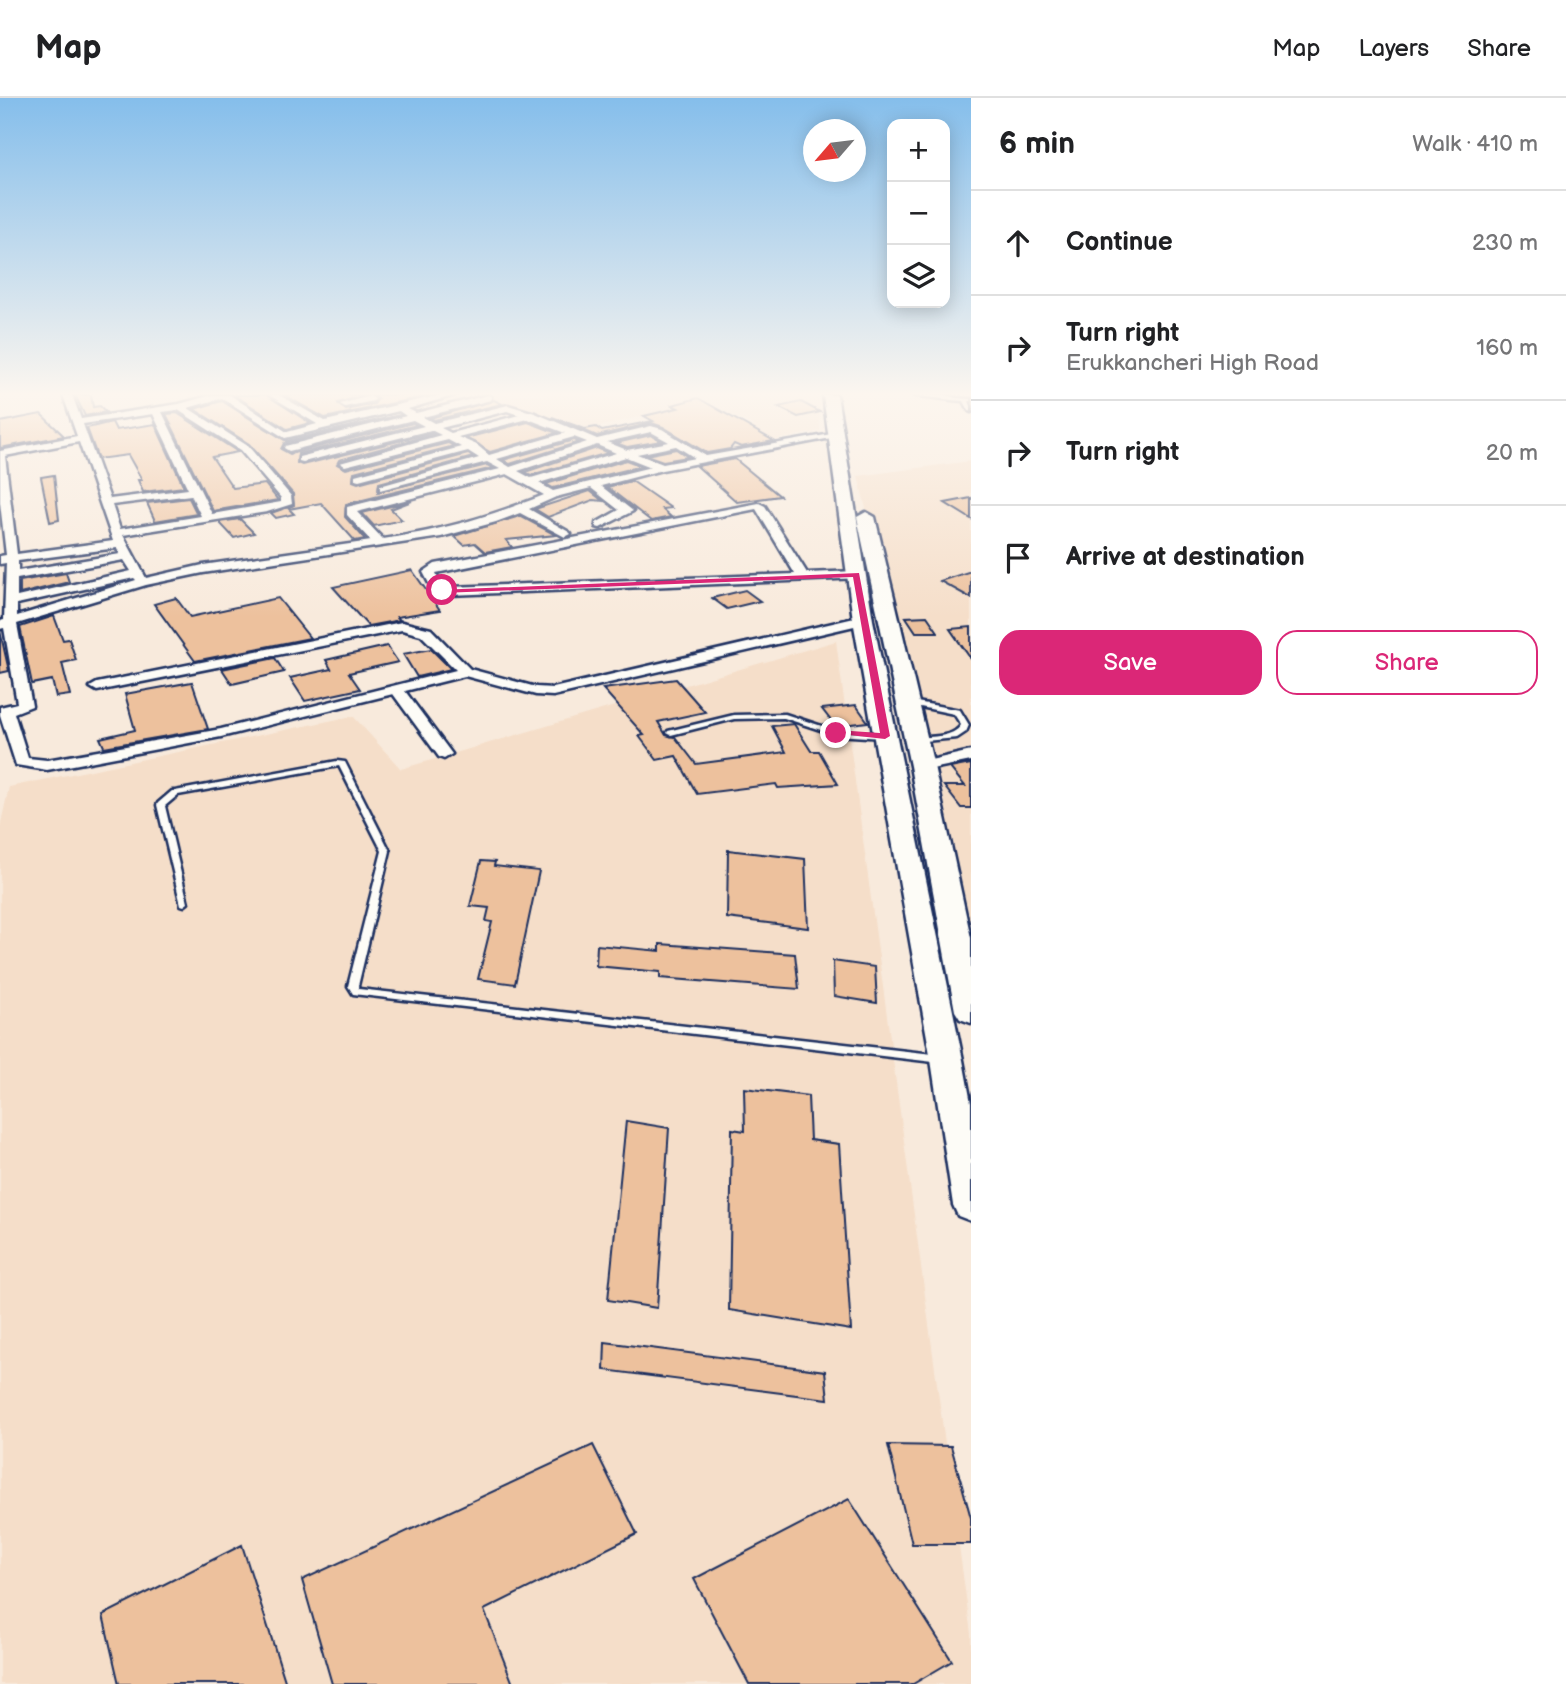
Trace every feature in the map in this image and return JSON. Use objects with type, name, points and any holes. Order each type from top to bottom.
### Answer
[{"type":"main road","points":[[844,469],[862,548],[916,740],[971,1011]]},
{"type":"main road","points":[[851,469],[862,548],[856,575],[863,620],[947,1060],[971,1205]]},
{"type":"street","points":[[1,469],[6,559],[12,576],[11,601],[5,624],[25,706],[3,711],[21,762],[47,765],[221,733],[465,672],[536,691],[553,692],[863,620]]},
{"type":"street","points":[[94,469],[118,538],[140,577]]},
{"type":"street","points":[[186,469],[208,518]]},
{"type":"street","points":[[6,559],[286,504],[287,498],[262,469]]},
{"type":"street","points":[[359,477],[389,469]]},
{"type":"street","points":[[384,488],[455,469]]},
{"type":"street","points":[[381,544],[351,513],[351,509],[513,469]]},
{"type":"street","points":[[530,482],[573,469]]},
{"type":"street","points":[[11,601],[140,577],[441,534],[492,520],[552,495],[654,469]]},
{"type":"street","points":[[510,470],[552,495]]},
{"type":"street","points":[[594,485],[627,511],[600,525]]},
{"type":"street","points":[[106,503],[194,491]]},
{"type":"street","points":[[802,575],[759,506],[435,568],[429,572],[437,588],[449,591],[802,575],[856,575]]},
{"type":"street","points":[[518,507],[565,534]]},
{"type":"street","points":[[12,576],[128,556]]},
{"type":"street","points":[[5,624],[140,577]]},
{"type":"street","points":[[97,687],[402,626],[426,632],[465,672]]},
{"type":"street","points":[[397,690],[444,754]]},
{"type":"street","points":[[922,766],[971,756]]},
{"type":"lane","points":[[907,702],[957,712],[965,725],[964,730],[954,736],[916,740]]},
{"type":"lane","points":[[671,733],[734,717],[785,716],[836,733],[885,736]]},
{"type":"lane","points":[[184,903],[160,805],[164,800],[175,793],[338,763],[342,764],[386,851],[353,986],[356,992],[947,1060]]},
{"type":"shaded area","points":[[911,469],[971,469],[971,939],[858,476]]},
{"type":"shaded area","points":[[836,641],[971,1634],[971,1684],[0,1684],[0,827],[9,787],[353,716],[401,769]]},
{"type":"building","points":[[136,469],[176,469],[184,487],[143,492],[138,480],[142,480]]},
{"type":"building","points":[[193,469],[220,469],[233,488],[265,484],[278,500],[213,511]]},
{"type":"building","points":[[271,469],[365,469],[354,472],[353,481],[358,483],[411,469],[430,469],[379,483],[378,492],[471,469],[489,469],[346,504],[345,517],[365,539],[355,541],[321,503],[289,509],[294,514],[276,518],[271,513],[294,505],[293,494]]},
{"type":"building","points":[[534,469],[552,469],[531,475],[525,472]]},
{"type":"building","points":[[596,469],[630,469],[553,488],[546,484]]},
{"type":"building","points":[[700,469],[747,469],[780,496],[737,502]]},
{"type":"building","points":[[54,475],[59,520],[50,522],[41,477]]},
{"type":"building","points":[[632,481],[671,508],[662,509],[671,517],[651,521],[607,487]]},
{"type":"building","points":[[590,491],[603,501],[593,500],[548,517],[535,509]]},
{"type":"building","points":[[189,498],[197,514],[155,521],[147,503]]},
{"type":"building","points":[[971,498],[971,519],[945,503]]},
{"type":"building","points":[[412,501],[391,509],[402,520],[374,526],[362,513]]},
{"type":"building","points":[[520,516],[556,535],[506,540],[512,547],[485,552],[475,543],[464,545],[454,536]]},
{"type":"building","points":[[240,519],[254,533],[234,538],[219,522]]},
{"type":"building","points":[[412,570],[440,610],[397,617],[400,620],[368,626],[333,587]]},
{"type":"building","points":[[971,571],[971,598],[940,581]]},
{"type":"building","points":[[66,573],[69,582],[20,594],[20,581]]},
{"type":"building","points":[[745,590],[760,601],[727,609],[712,598]]},
{"type":"building","points":[[176,598],[190,617],[278,598],[310,638],[195,661],[154,604]]},
{"type":"building","points":[[54,616],[63,640],[69,639],[76,660],[62,663],[70,695],[56,697],[52,680],[32,684],[20,627]]},
{"type":"building","points":[[927,616],[938,632],[916,632],[906,617]]},
{"type":"building","points":[[971,627],[971,659],[950,629]]},
{"type":"building","points":[[0,631],[9,671],[0,673]]},
{"type":"building","points":[[387,646],[398,662],[349,673],[360,689],[305,701],[290,678],[331,669],[326,660]]},
{"type":"building","points":[[431,649],[451,669],[417,677],[403,654]]},
{"type":"building","points":[[275,658],[284,672],[232,684],[222,669]]},
{"type":"building","points":[[676,679],[705,712],[658,722],[666,735],[675,737],[696,764],[786,752],[772,726],[794,724],[811,751],[819,751],[838,784],[778,788],[776,784],[697,794],[676,756],[657,760],[639,736],[644,735],[603,689]]},
{"type":"building","points":[[192,682],[208,729],[104,747],[100,738],[135,730],[125,694]]},
{"type":"building","points":[[856,705],[868,722],[835,726],[822,709]]},
{"type":"building","points":[[971,764],[971,808],[961,808],[944,786],[965,786],[950,768]]},
{"type":"building","points":[[728,850],[805,859],[808,928],[727,918]]},
{"type":"building","points":[[481,861],[495,862],[494,866],[539,871],[515,984],[478,979],[492,922],[486,921],[489,908],[470,906]]},
{"type":"building","points":[[660,944],[795,954],[799,989],[660,978],[660,972],[596,966],[597,945],[660,951]]},
{"type":"building","points":[[833,961],[875,967],[877,1003],[834,996]]},
{"type":"building","points":[[744,1088],[808,1096],[810,1140],[839,1144],[851,1330],[729,1310],[732,1129],[745,1131]]},
{"type":"building","points":[[626,1121],[669,1128],[657,1308],[608,1300]]},
{"type":"building","points":[[605,1342],[825,1371],[828,1399],[604,1370]]},
{"type":"building","points":[[593,1445],[637,1534],[484,1610],[513,1684],[332,1684],[302,1580]]},
{"type":"building","points":[[888,1445],[951,1446],[971,1518],[971,1544],[912,1544]]},
{"type":"building","points":[[849,1499],[952,1661],[913,1684],[749,1684],[694,1579]]},
{"type":"building","points":[[242,1545],[286,1684],[119,1684],[103,1615]]},
{"type":"route","points":[[442,590],[856,575],[885,736],[836,733]]}]
